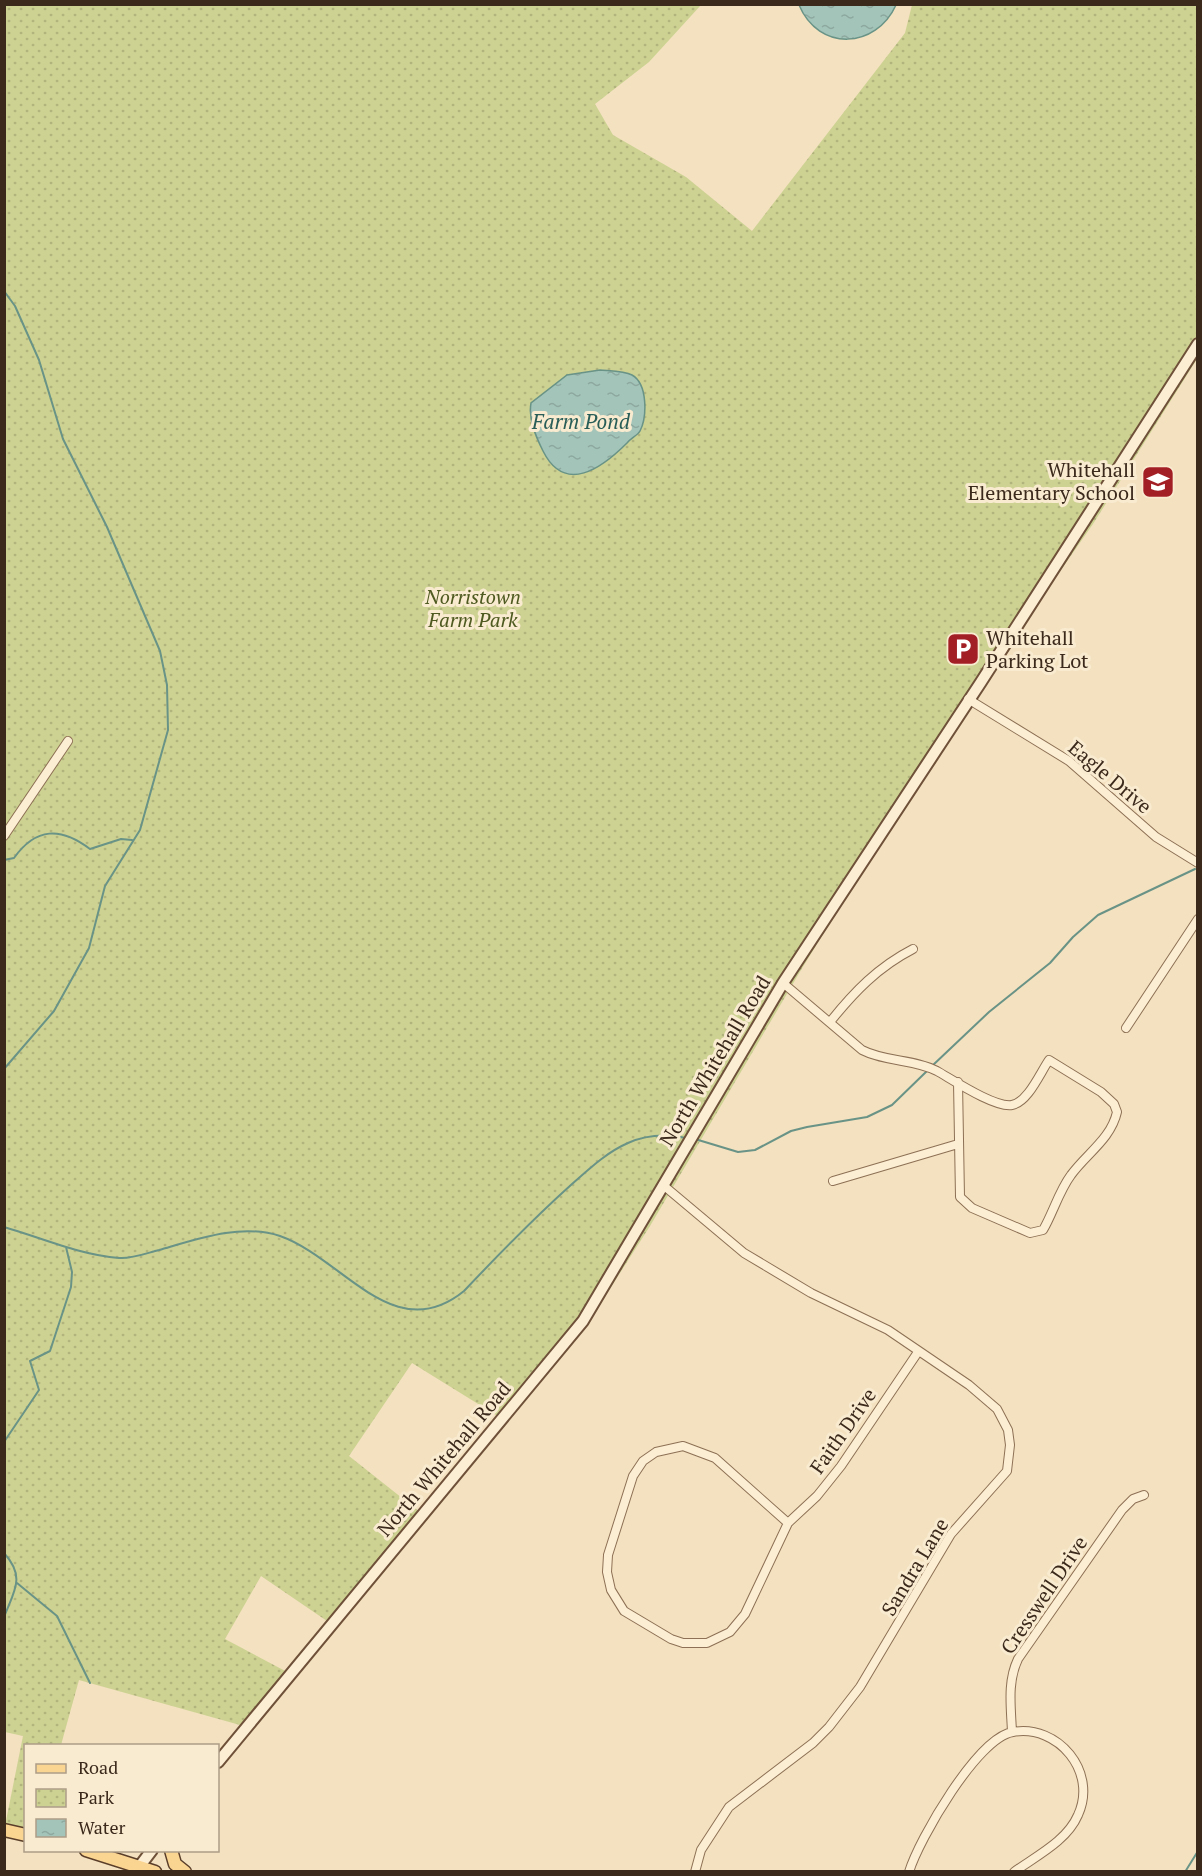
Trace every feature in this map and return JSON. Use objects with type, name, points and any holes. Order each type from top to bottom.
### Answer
[{"type":"main road","name":"North Whitehall Road","points":[[219,1761],[583,1321],[783,983],[1197,344]]},
{"type":"main road","points":[[4,1830],[24,1835]]},
{"type":"main road","points":[[93,1852],[138,1869],[155,1872]]},
{"type":"main road","points":[[138,1869],[151,1852]]},
{"type":"main road","points":[[171,1852],[175,1864],[185,1872]]},
{"type":"street","name":"Eagle Drive","points":[[968,699],[1069,761],[1156,837],[1197,863]]},
{"type":"street","points":[[4,836],[69,741]]},
{"type":"street","points":[[1126,1028],[1197,919]]},
{"type":"street","points":[[830,1022],[853,993],[888,962],[913,949]]},
{"type":"street","points":[[783,983],[862,1050],[876,1057],[933,1069],[991,1100],[1008,1106],[1022,1100],[1049,1060],[1101,1092],[1114,1104],[1117,1112],[1102,1142],[1070,1176],[1048,1222],[1043,1230],[1036,1234],[965,1204],[958,1188],[957,1082]]},
{"type":"street","points":[[833,1181],[958,1144]]},
{"type":"street","name":"Sandra Lane","points":[[663,1185],[744,1253],[811,1293],[888,1330],[969,1385],[998,1409],[1008,1430],[1010,1445],[1006,1471],[951,1534],[866,1679],[829,1727],[793,1760],[729,1807],[701,1850],[695,1872]]},
{"type":"street","name":"Faith Drive","points":[[788,1523],[715,1458],[682,1446],[657,1452],[643,1461],[633,1476],[608,1555],[607,1572],[611,1590],[624,1611],[671,1639],[693,1644],[720,1638],[740,1623],[788,1523],[816,1496],[841,1466],[918,1352]]},
{"type":"street","name":"Cresswell Drive","points":[[1012,1732],[1010,1698],[1014,1668],[1018,1659],[1122,1510],[1133,1499],[1143,1495]]},
{"type":"street","points":[[909,1872],[921,1842],[972,1763],[986,1746],[1012,1732],[1042,1734],[1063,1747],[1079,1770],[1083,1791],[1079,1814],[1069,1830],[1014,1872]]},
{"type":"green space","name":"Norristown Farm Park","points":[[5,5],[701,5],[649,62],[595,104],[613,135],[686,177],[752,231],[905,33],[912,5],[1197,5],[1197,359],[1093,524],[992,669],[889,827],[801,970],[650,1226],[597,1309],[504,1420],[412,1363],[349,1456],[426,1517],[327,1621],[261,1576],[225,1639],[289,1673],[240,1725],[79,1680],[61,1744],[24,1744],[24,1836],[5,1826],[23,1736],[5,1732]]},
{"type":"water","points":[[799,5],[896,5],[887,20],[875,30],[862,37],[848,39],[833,37],[820,31],[808,20]]},
{"type":"water","name":"Farm Pond","points":[[600,370],[625,373],[637,379],[645,401],[644,418],[640,431],[595,468],[584,473],[562,472],[552,464],[538,440],[532,422],[531,403],[567,375]]},
{"type":"waterway","points":[[4,291],[15,306],[39,360],[63,439],[107,527],[160,651],[167,685],[168,730],[140,830],[105,886],[89,948],[54,1011],[4,1069]]},
{"type":"waterway","points":[[4,860],[14,858],[31,840],[49,834],[69,837],[90,849],[121,839],[132,840]]},
{"type":"waterway","points":[[932,1066],[989,1012],[1050,963],[1073,937],[1098,915],[1195,869]]},
{"type":"waterway","points":[[695,1139],[738,1152],[755,1150],[791,1131],[867,1117],[892,1105],[928,1070]]},
{"type":"waterway","points":[[4,1227],[75,1250],[119,1258],[129,1258],[219,1234],[265,1232],[303,1247],[369,1293],[392,1304],[415,1310],[439,1306],[464,1291],[544,1210],[613,1151],[635,1140],[649,1137],[686,1138]]},
{"type":"waterway","points":[[4,1442],[39,1390],[30,1361],[50,1351],[71,1287],[72,1272],[66,1247]]},
{"type":"waterway","points":[[4,1553],[15,1569],[16,1577],[14,1592],[4,1617]]},
{"type":"waterway","points":[[17,1583],[57,1616],[90,1683]]},
{"type":"waterway","points":[[1185,1872],[1198,1851]]},
{"type":"place","name":"Whitehall Elementary School","points":[[1158,482]]},
{"type":"place","name":"Whitehall Parking Lot","points":[[963,649]]}]
